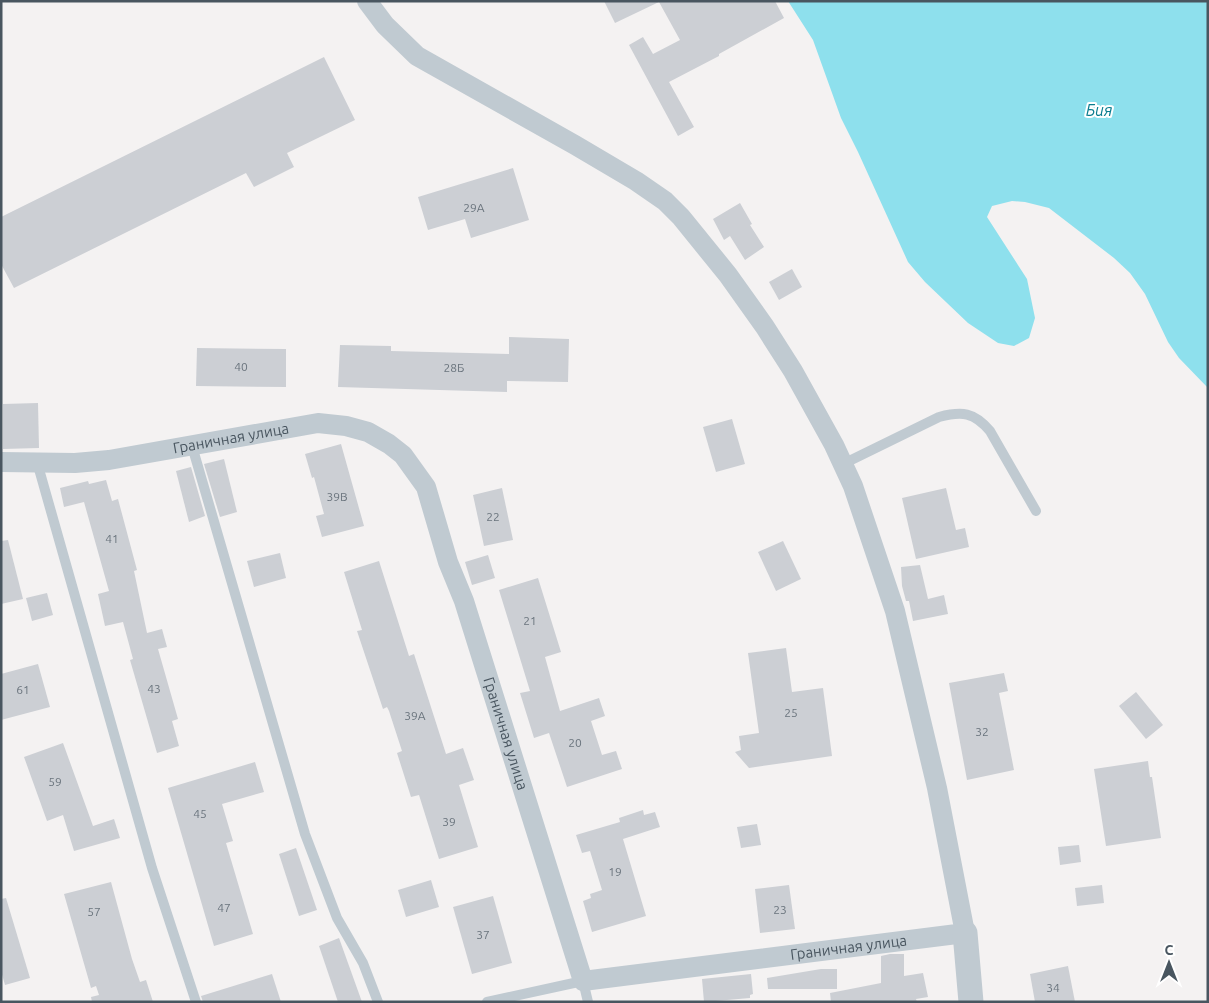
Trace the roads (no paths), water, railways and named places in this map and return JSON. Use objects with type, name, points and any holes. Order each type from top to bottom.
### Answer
[{"type":"street","points":[[367,1],[385,25],[417,56],[636,181],[665,201],[681,217],[728,275],[765,327],[798,379],[834,445],[853,486],[895,611],[937,788],[965,933],[971,1002]]},
{"type":"street","name":"Граничная улица","points":[[1,462],[75,463],[109,460],[318,423],[346,426],[368,432],[389,444],[403,455],[426,487],[448,562],[464,601],[583,981],[965,933]]},
{"type":"lane","points":[[843,464],[939,417],[966,414],[982,422],[990,431],[1036,511]]},
{"type":"lane","points":[[192,446],[305,834],[337,918],[363,963],[378,1002]]},
{"type":"lane","points":[[37,462],[152,868],[196,1002]]},
{"type":"lane","points":[[487,1002],[583,981],[588,1002]]},
{"type":"water","name":"Бия","points":[[788,1],[1208,1],[1208,388],[1179,358],[1168,342],[1145,294],[1130,273],[1114,258],[1049,208],[1012,201],[992,206],[987,217],[1027,279],[1035,318],[1029,338],[1014,346],[998,343],[968,323],[925,282],[908,262],[841,118],[813,40]]}]
